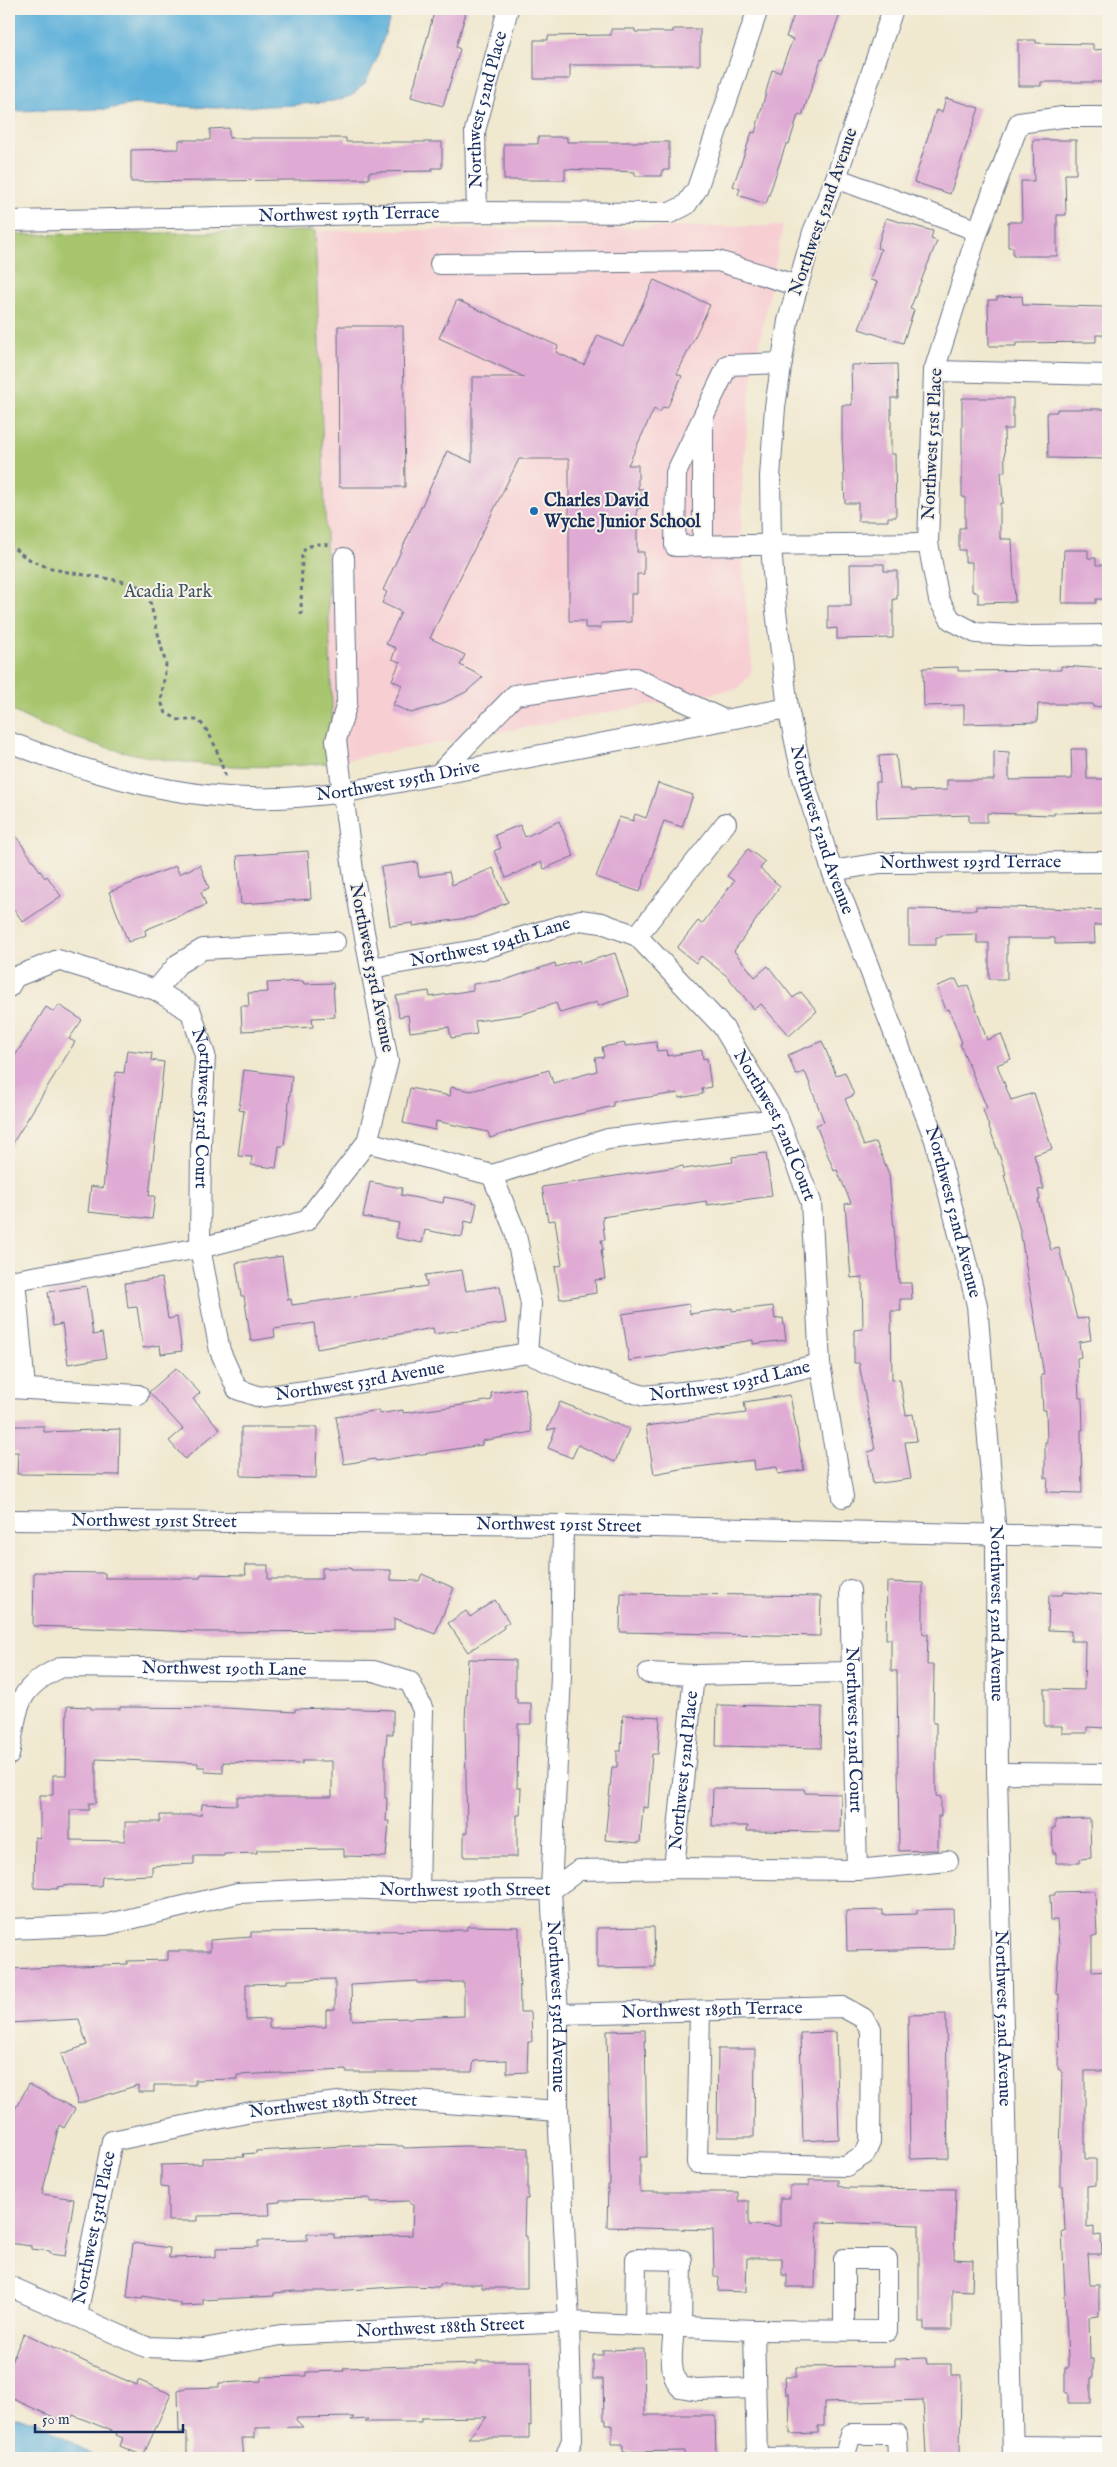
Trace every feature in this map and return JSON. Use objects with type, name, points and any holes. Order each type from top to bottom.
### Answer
[{"type":"street","name":"Northwest 52nd Place","points":[[477,212],[475,131],[508,9]]},
{"type":"street","name":"Northwest 195th Terrace","points":[[9,221],[477,212],[670,213],[686,205],[697,189],[758,9]]},
{"type":"street","name":"Northwest 52nd Avenue","points":[[893,9],[836,178],[813,232],[788,321],[775,407],[770,477],[771,545],[776,611],[788,708],[802,774],[832,871],[935,1140],[977,1305],[996,1536],[998,1773],[1013,2452]]},
{"type":"street","name":"Northwest 51st Place","points":[[928,543],[934,371],[978,231],[1019,123],[1063,117],[1108,117]]},
{"type":"street","points":[[836,178],[978,231]]},
{"type":"street","points":[[440,264],[718,261],[798,286]]},
{"type":"street","points":[[782,364],[728,365],[676,473],[675,546],[928,543],[939,600],[951,620],[976,633],[1028,636],[1108,635]]},
{"type":"street","points":[[934,371],[1108,376]]},
{"type":"street","points":[[703,418],[704,546]]},
{"type":"street","name":"Northwest 53rd Avenue","points":[[344,558],[347,703],[336,740],[341,792],[354,878],[388,1061],[367,1142],[306,1221],[200,1248],[220,1350],[237,1389],[260,1397],[329,1388],[527,1353]]},
{"type":"street","points":[[438,775],[515,695],[635,678],[724,720]]},
{"type":"street","name":"Northwest 195th Drive","points":[[9,742],[66,765],[145,786],[231,796],[276,798],[341,792],[438,775],[788,708]]},
{"type":"street","points":[[637,936],[726,823]]},
{"type":"street","name":"Northwest 193rd Terrace","points":[[832,871],[880,863],[1108,862]]},
{"type":"street","name":"Northwest 194th Lane","points":[[371,968],[482,949],[580,920],[602,923],[637,936]]},
{"type":"street","name":"Northwest 52nd Court","points":[[637,936],[723,1027],[778,1119],[811,1202],[820,1364],[843,1497]]},
{"type":"street","points":[[11,977],[58,960],[156,990],[178,964],[203,949],[335,942]]},
{"type":"street","name":"Northwest 53rd Court","points":[[156,990],[191,1012],[205,1055],[200,1144],[200,1248]]},
{"type":"street","points":[[367,1142],[492,1175],[608,1140],[778,1119]]},
{"type":"street","points":[[492,1175],[514,1230],[531,1304],[527,1353]]},
{"type":"street","points":[[138,1395],[17,1388],[12,1280],[200,1248]]},
{"type":"street","name":"Northwest 193rd Lane","points":[[527,1353],[576,1374],[644,1396],[720,1388],[820,1364]]},
{"type":"street","name":"Northwest 191st Street","points":[[9,1520],[563,1525],[1108,1537]]},
{"type":"street","name":"Northwest 53rd Avenue","points":[[563,1525],[561,1675],[551,1890],[558,2014],[558,2111],[569,2322],[572,2440],[565,2458]]},
{"type":"street","name":"Northwest 52nd Court","points":[[850,1590],[857,1870]]},
{"type":"street","name":"Northwest 190th Lane","points":[[9,1755],[20,1699],[41,1676],[62,1667],[374,1671],[410,1682],[423,1710],[419,1891]]},
{"type":"street","points":[[648,1673],[694,1675],[852,1672]]},
{"type":"street","name":"Northwest 52nd Place","points":[[674,1868],[694,1675]]},
{"type":"street","points":[[998,1773],[1108,1774]]},
{"type":"street","name":"Northwest 190th Street","points":[[9,1929],[105,1925],[238,1892],[344,1888],[419,1891],[551,1890],[579,1870],[674,1868],[857,1870],[948,1860]]},
{"type":"street","name":"Northwest 189th Terrace","points":[[558,2014],[844,2007],[863,2018],[871,2029],[870,2142],[865,2154],[846,2166],[697,2163],[700,2011]]},
{"type":"street","name":"Northwest 189th Street","points":[[112,2141],[250,2112],[374,2098],[558,2111]]},
{"type":"street","name":"Northwest 53rd Place","points":[[77,2315],[112,2141]]},
{"type":"street","name":"Northwest 188th Street","points":[[9,2286],[77,2315],[146,2348],[194,2349],[281,2335],[569,2322],[754,2330],[887,2331],[888,2259],[844,2258],[844,2330]]},
{"type":"street","points":[[635,2325],[636,2259],[682,2260],[672,2368],[674,2380],[680,2387],[697,2390],[755,2388]]},
{"type":"street","points":[[754,2330],[757,2458],[843,2458],[851,2434],[897,2434],[898,2458]]},
{"type":"street","points":[[1013,2452],[1108,2446]]},
{"type":"path","points":[[9,543],[32,563],[62,571],[111,578],[147,590],[166,665],[161,702],[166,713],[179,720],[198,720],[206,727],[216,748],[231,796]]},
{"type":"path","points":[[301,615],[302,554],[306,547],[316,544],[331,545],[344,558]]},
{"type":"shaded area","name":"Charles David Wyche Junior School","points":[[783,226],[750,391],[743,473],[741,549],[752,667],[749,677],[737,689],[334,762],[315,231]]},
{"type":"green space","name":"Acadia Park","points":[[315,231],[334,762],[252,767],[167,760],[85,741],[46,727],[9,709],[9,245],[14,235]]},
{"type":"water","points":[[9,9],[393,9],[376,61],[365,83],[351,96],[333,101],[293,105],[215,108],[134,104],[108,109],[9,111]]},
{"type":"water","points":[[9,2417],[38,2421],[97,2458],[9,2458]]},
{"type":"building","points":[[435,9],[467,9],[456,47],[460,49],[443,106],[411,97]]},
{"type":"building","points":[[796,9],[842,9],[823,60],[821,59],[802,116],[798,115],[789,144],[786,144],[766,204],[738,195],[740,189],[733,186],[752,132],[755,133],[772,70],[780,72],[793,39],[786,37]]},
{"type":"building","points":[[611,29],[635,29],[635,32],[673,32],[673,29],[700,29],[700,65],[570,65],[570,79],[534,79],[534,40],[548,40],[548,36],[611,35]]},
{"type":"building","points":[[1018,40],[1036,40],[1036,43],[1093,44],[1093,50],[1108,49],[1108,82],[1041,82],[1041,86],[1018,86]]},
{"type":"building","points":[[946,98],[979,108],[950,194],[914,182],[936,110],[942,112]]},
{"type":"building","points":[[229,128],[229,138],[346,138],[346,142],[442,142],[442,168],[432,168],[432,171],[369,172],[369,179],[131,182],[131,150],[179,149],[179,140],[210,140],[210,129]]},
{"type":"building","points":[[538,137],[567,137],[567,142],[669,142],[669,170],[662,170],[662,176],[635,176],[635,172],[565,169],[565,180],[504,180],[504,144],[538,144]]},
{"type":"building","points":[[1033,140],[1076,140],[1076,174],[1065,174],[1066,215],[1057,215],[1057,256],[1013,256],[1013,247],[1008,247],[1008,222],[1022,222],[1021,181],[1034,181]]},
{"type":"building","points":[[886,218],[933,231],[931,239],[937,241],[910,309],[914,310],[903,343],[859,329],[877,282],[870,280],[881,249],[877,248]]},
{"type":"building","points":[[654,280],[710,305],[677,374],[682,376],[667,408],[663,407],[660,412],[654,409],[628,465],[638,465],[638,489],[643,489],[642,508],[637,508],[637,552],[644,552],[644,574],[637,574],[637,594],[631,594],[631,622],[601,623],[601,628],[585,628],[585,621],[569,621],[569,459],[519,459],[430,638],[465,655],[460,665],[483,677],[466,692],[439,705],[411,713],[393,705],[402,685],[392,680],[400,662],[392,659],[396,648],[386,644],[401,612],[382,603],[387,592],[383,590],[447,451],[472,462],[472,377],[524,377],[439,338],[457,300],[558,346],[556,352],[584,365],[598,335],[623,346]]},
{"type":"building","points":[[1022,296],[1023,305],[1104,307],[1104,335],[1096,335],[1096,342],[1016,343],[1016,346],[989,346],[988,300],[997,300],[997,297]]},
{"type":"building","points":[[338,326],[403,326],[405,487],[339,487]]},
{"type":"building","points":[[897,364],[898,398],[891,398],[891,454],[895,454],[896,517],[888,517],[888,521],[858,521],[858,503],[845,503],[842,439],[842,405],[852,405],[851,365]]},
{"type":"building","points":[[962,398],[1013,398],[1013,429],[1004,429],[1005,472],[1001,472],[1003,503],[1000,503],[1000,539],[1012,539],[1015,602],[978,603],[978,593],[972,591],[972,562],[965,562],[965,550],[959,550],[959,528],[965,528],[965,497],[962,497]]},
{"type":"building","points":[[1057,409],[1108,409],[1108,459],[1048,458],[1047,412],[1057,412]]},
{"type":"building","points":[[1064,550],[1088,550],[1088,558],[1096,558],[1096,565],[1108,565],[1108,599],[1096,599],[1096,603],[1062,603]]},
{"type":"building","points":[[850,564],[884,564],[884,571],[897,571],[897,599],[893,599],[893,638],[837,639],[837,628],[828,629],[828,606],[851,606]]},
{"type":"building","points":[[1061,666],[1108,669],[1108,706],[1093,707],[1093,704],[1038,704],[1037,722],[964,724],[964,705],[924,706],[923,668],[958,667],[958,671],[1061,670]]},
{"type":"building","points":[[1071,749],[1086,749],[1087,779],[1108,779],[1108,812],[1054,813],[1054,815],[987,813],[987,822],[969,822],[969,815],[877,818],[876,782],[880,782],[879,756],[896,755],[900,789],[910,789],[910,791],[947,790],[947,780],[994,780],[994,751],[1009,752],[1009,780],[1072,779]]},
{"type":"building","points":[[658,783],[693,795],[682,827],[664,821],[640,892],[596,877],[619,817],[633,821],[635,814],[646,818]]},
{"type":"building","points":[[559,821],[574,856],[544,869],[541,862],[506,878],[494,851],[501,848],[495,835],[520,825],[525,837]]},
{"type":"building","points":[[9,826],[45,878],[47,876],[61,896],[23,922],[9,902]]},
{"type":"building","points":[[748,849],[765,862],[760,869],[780,886],[734,951],[755,977],[768,966],[793,998],[801,992],[817,1011],[789,1036],[761,1004],[754,1009],[727,976],[701,956],[696,963],[677,948],[698,921],[702,924],[734,881],[727,876]]},
{"type":"building","points":[[308,851],[311,899],[241,904],[237,856]]},
{"type":"building","points":[[417,862],[419,877],[449,872],[452,885],[493,868],[508,902],[474,917],[413,926],[413,923],[390,926],[381,867]]},
{"type":"building","points":[[200,865],[209,888],[201,892],[206,905],[145,930],[146,935],[128,942],[109,892],[176,866],[179,874]]},
{"type":"building","points":[[976,906],[1108,910],[1108,925],[1094,925],[1095,943],[1055,944],[1055,938],[1007,938],[1007,979],[989,979],[989,943],[977,943],[977,934],[941,935],[941,937],[936,937],[936,945],[909,945],[909,909],[976,910]]},
{"type":"building","points":[[615,953],[629,996],[598,1006],[597,1002],[560,1013],[556,1003],[520,1015],[475,1021],[477,1034],[451,1038],[449,1027],[410,1032],[408,1015],[399,1017],[396,996],[429,991],[430,997],[473,990],[473,984],[505,980],[555,963],[556,967],[579,960],[580,964]]},
{"type":"building","points":[[956,979],[960,988],[968,985],[987,1040],[1001,1034],[1011,1059],[997,1065],[1011,1100],[1034,1093],[1052,1149],[1034,1155],[1044,1189],[1038,1190],[1040,1199],[1038,1200],[1051,1250],[1059,1248],[1077,1319],[1088,1318],[1091,1340],[1079,1342],[1081,1357],[1077,1358],[1079,1398],[1082,1398],[1082,1493],[1047,1492],[1048,1478],[1045,1478],[1046,1410],[1043,1410],[1041,1375],[1044,1375],[1020,1230],[1004,1175],[1006,1174],[983,1110],[987,1108],[960,1044],[962,1043],[949,1009],[946,1010],[937,986]]},
{"type":"building","points":[[303,981],[304,984],[333,983],[335,1017],[312,1018],[313,1027],[242,1031],[241,1006],[249,1006],[248,993],[268,992],[267,983]]},
{"type":"building","points":[[59,1005],[82,1020],[69,1039],[75,1042],[9,1149],[9,1065],[46,1007],[54,1012]]},
{"type":"building","points":[[822,1041],[836,1075],[845,1072],[854,1095],[845,1099],[864,1146],[876,1142],[889,1174],[899,1283],[911,1283],[912,1299],[900,1299],[901,1311],[891,1311],[892,1380],[900,1379],[906,1415],[913,1414],[917,1441],[905,1442],[911,1479],[873,1484],[868,1452],[875,1450],[859,1363],[854,1363],[854,1330],[863,1329],[862,1277],[851,1278],[845,1204],[851,1203],[837,1170],[834,1171],[816,1125],[824,1122],[806,1074],[804,1072],[796,1075],[788,1055]]},
{"type":"building","points":[[656,1042],[657,1051],[667,1050],[668,1056],[702,1050],[703,1059],[707,1058],[711,1087],[702,1089],[703,1094],[679,1098],[678,1093],[613,1102],[613,1106],[521,1128],[490,1138],[488,1132],[436,1121],[435,1130],[403,1123],[410,1088],[450,1096],[451,1087],[471,1091],[549,1070],[553,1083],[597,1071],[595,1058],[604,1057],[602,1047],[625,1043],[625,1046]]},
{"type":"building","points":[[127,1050],[152,1053],[151,1060],[164,1062],[149,1196],[155,1196],[152,1219],[88,1212],[91,1186],[103,1188],[116,1072],[124,1073]]},
{"type":"building","points":[[244,1070],[292,1076],[284,1146],[279,1146],[276,1168],[251,1165],[252,1157],[238,1156],[244,1111],[239,1110]]},
{"type":"building","points":[[766,1153],[772,1196],[707,1205],[706,1201],[602,1217],[605,1240],[601,1240],[603,1250],[601,1250],[605,1279],[595,1280],[596,1293],[560,1299],[555,1267],[562,1265],[555,1220],[548,1221],[542,1187],[683,1166],[684,1169],[733,1162],[732,1157]]},
{"type":"building","points":[[370,1182],[402,1188],[401,1195],[443,1203],[444,1197],[477,1203],[473,1223],[465,1221],[462,1237],[425,1230],[422,1243],[396,1238],[399,1223],[363,1217]]},
{"type":"building","points":[[282,1256],[288,1300],[291,1299],[292,1305],[427,1286],[425,1275],[462,1270],[466,1291],[500,1286],[506,1323],[434,1334],[433,1328],[317,1349],[314,1323],[274,1329],[275,1337],[251,1341],[244,1296],[241,1296],[236,1263]]},
{"type":"building","points":[[162,1278],[168,1319],[177,1317],[182,1351],[161,1354],[160,1345],[143,1348],[137,1307],[128,1308],[125,1283]]},
{"type":"building","points":[[86,1286],[93,1335],[102,1333],[106,1358],[68,1364],[62,1324],[53,1326],[48,1292]]},
{"type":"building","points":[[689,1304],[690,1314],[732,1308],[732,1311],[773,1306],[775,1319],[783,1318],[786,1340],[753,1344],[753,1340],[629,1361],[622,1314]]},
{"type":"building","points":[[176,1368],[200,1393],[193,1399],[220,1429],[185,1459],[169,1441],[183,1429],[149,1392]]},
{"type":"building","points":[[524,1388],[532,1432],[482,1441],[482,1445],[344,1464],[336,1417],[379,1410],[379,1414],[403,1410],[403,1413],[450,1407],[492,1400],[491,1393]]},
{"type":"building","points":[[790,1395],[804,1470],[778,1474],[777,1467],[755,1470],[754,1460],[654,1474],[646,1426],[746,1413],[744,1402]]},
{"type":"building","points":[[560,1402],[629,1429],[615,1462],[578,1445],[572,1458],[548,1448],[556,1428],[547,1430]]},
{"type":"building","points":[[10,1426],[44,1426],[44,1432],[120,1429],[119,1475],[17,1474],[18,1452],[9,1452]]},
{"type":"building","points":[[241,1427],[317,1427],[316,1478],[241,1476]]},
{"type":"building","points":[[245,1565],[268,1565],[268,1579],[322,1579],[322,1568],[351,1568],[351,1570],[391,1570],[391,1580],[419,1581],[422,1574],[454,1588],[435,1634],[394,1618],[394,1630],[382,1631],[202,1632],[33,1626],[34,1572],[105,1573],[105,1578],[200,1578],[201,1574],[246,1575]]},
{"type":"building","points":[[887,1582],[923,1583],[923,1634],[928,1634],[927,1665],[934,1665],[933,1723],[936,1723],[936,1796],[941,1797],[941,1816],[938,1816],[938,1850],[899,1851],[897,1671],[891,1671],[891,1639],[886,1639]]},
{"type":"building","points":[[1063,1592],[1105,1595],[1105,1615],[1108,1615],[1108,1689],[1106,1689],[1105,1728],[1087,1727],[1087,1733],[1062,1733],[1062,1726],[1044,1726],[1044,1689],[1084,1690],[1085,1641],[1071,1641],[1071,1631],[1048,1630],[1049,1595],[1062,1595]]},
{"type":"building","points":[[621,1593],[821,1596],[820,1636],[620,1632]]},
{"type":"building","points":[[495,1600],[509,1622],[503,1626],[504,1628],[468,1652],[448,1623],[466,1611],[470,1617]]},
{"type":"building","points":[[468,1659],[515,1660],[515,1698],[517,1698],[517,1703],[531,1703],[531,1724],[518,1724],[517,1788],[521,1788],[520,1815],[517,1815],[517,1857],[464,1857],[464,1833],[467,1833],[465,1721]]},
{"type":"building","points":[[717,1705],[822,1707],[821,1748],[716,1746]]},
{"type":"building","points":[[67,1706],[91,1707],[91,1709],[120,1709],[120,1707],[226,1708],[295,1712],[295,1709],[328,1708],[393,1710],[393,1734],[387,1734],[385,1757],[386,1821],[389,1821],[386,1857],[344,1856],[344,1849],[257,1850],[257,1853],[194,1856],[194,1864],[152,1866],[152,1875],[102,1877],[101,1886],[70,1885],[57,1887],[58,1889],[34,1888],[35,1837],[40,1838],[40,1795],[53,1795],[53,1775],[66,1775]],"holes":[[[96,1759],[198,1763],[198,1767],[205,1767],[205,1772],[223,1773],[223,1762],[302,1764],[302,1761],[332,1761],[332,1797],[237,1797],[237,1805],[202,1804],[201,1815],[160,1815],[160,1822],[125,1822],[125,1841],[70,1840],[70,1810],[89,1810],[89,1803],[96,1803]]]},
{"type":"building","points":[[623,1715],[660,1717],[658,1754],[652,1754],[648,1808],[643,1807],[640,1843],[605,1840],[612,1767],[617,1767],[617,1751],[621,1751]]},
{"type":"building","points":[[713,1788],[804,1789],[805,1793],[841,1794],[840,1832],[747,1831],[748,1826],[712,1826]]},
{"type":"building","points":[[1090,1819],[1091,1858],[1080,1859],[1080,1863],[1056,1863],[1056,1853],[1053,1853],[1052,1828],[1055,1828],[1055,1820]]},
{"type":"building","points":[[1095,1891],[1097,1936],[1092,1936],[1092,1972],[1108,1971],[1108,2071],[1085,2071],[1085,2159],[1096,2159],[1096,2185],[1087,2186],[1087,2227],[1094,2226],[1094,2236],[1101,2235],[1102,2254],[1088,2254],[1090,2285],[1099,2285],[1099,2316],[1089,2317],[1090,2359],[1093,2359],[1091,2403],[1068,2403],[1068,2393],[1065,2393],[1065,2368],[1068,2368],[1068,2360],[1062,2231],[1065,2231],[1063,2186],[1060,2186],[1062,2071],[1058,2069],[1059,1994],[1056,1994],[1059,1946],[1057,1920],[1051,1920],[1050,1895],[1055,1895],[1055,1892]]},
{"type":"building","points":[[953,1909],[954,1949],[847,1951],[846,1911],[883,1910],[883,1915],[917,1914],[917,1910]]},
{"type":"building","points":[[467,1926],[519,1927],[520,2012],[531,2012],[532,2042],[528,2042],[527,2072],[507,2073],[507,2060],[474,2061],[472,2072],[346,2072],[346,2070],[237,2075],[237,2079],[195,2080],[195,2085],[154,2085],[154,2092],[138,2092],[138,2085],[78,2104],[61,2054],[87,2045],[79,2019],[9,2023],[9,1969],[127,1964],[127,1961],[168,1960],[168,1951],[210,1951],[210,1940],[251,1937],[251,1932],[467,1930]],"holes":[[[335,1979],[335,2009],[326,2010],[326,2027],[269,2028],[269,2019],[246,2020],[246,1984],[287,1983],[287,1980]],[[417,1981],[417,1983],[464,1982],[464,2016],[352,2020],[351,1985]]]},
{"type":"building","points":[[654,1927],[655,1967],[597,1968],[597,1928]]},
{"type":"building","points":[[946,2014],[948,2158],[910,2159],[908,2015]]},
{"type":"building","points":[[645,2030],[647,2157],[640,2157],[640,2192],[738,2192],[738,2201],[749,2201],[749,2225],[780,2226],[780,2198],[790,2198],[790,2186],[809,2186],[809,2180],[838,2180],[838,2186],[846,2188],[956,2189],[954,2259],[973,2260],[972,2291],[952,2290],[952,2330],[924,2330],[924,2322],[919,2322],[919,2225],[817,2222],[815,2287],[787,2287],[787,2275],[782,2275],[782,2258],[747,2258],[746,2292],[718,2291],[719,2277],[714,2277],[713,2230],[607,2227],[608,2185],[610,2185],[607,2031]]},
{"type":"building","points":[[836,2032],[839,2139],[803,2141],[800,2033]]},
{"type":"building","points":[[718,2049],[755,2049],[754,2137],[717,2137]]},
{"type":"building","points":[[29,2084],[75,2109],[64,2128],[59,2125],[42,2194],[74,2199],[65,2256],[50,2254],[50,2251],[31,2249],[31,2246],[9,2243],[9,2120]]},
{"type":"building","points":[[362,2145],[403,2146],[404,2148],[466,2146],[528,2148],[528,2199],[525,2199],[524,2236],[527,2236],[527,2288],[482,2288],[482,2284],[440,2284],[440,2287],[407,2286],[335,2291],[294,2291],[274,2293],[274,2296],[203,2300],[203,2305],[180,2306],[180,2303],[143,2296],[142,2299],[127,2297],[133,2243],[170,2248],[169,2258],[216,2257],[216,2248],[258,2247],[258,2241],[307,2240],[307,2234],[334,2234],[334,2238],[412,2235],[413,2204],[410,2204],[410,2201],[370,2202],[370,2198],[280,2200],[280,2202],[269,2203],[270,2215],[197,2216],[197,2221],[168,2221],[168,2188],[161,2187],[161,2165],[202,2164],[202,2158],[244,2157],[243,2154],[256,2153],[256,2151]]},
{"type":"building","points":[[24,2333],[137,2385],[138,2380],[171,2394],[143,2456],[120,2446],[123,2438],[116,2435],[117,2433],[73,2415],[68,2424],[9,2397],[9,2367]]},
{"type":"building","points":[[644,2349],[645,2415],[715,2415],[716,2457],[684,2458],[684,2451],[623,2452],[623,2444],[612,2444],[612,2425],[606,2425],[606,2420],[604,2420],[603,2379],[593,2379],[593,2355],[603,2355],[603,2350]]},
{"type":"building","points":[[926,2358],[927,2364],[951,2364],[951,2375],[961,2375],[960,2453],[956,2453],[956,2458],[928,2458],[928,2454],[926,2454],[923,2400],[824,2403],[824,2426],[818,2426],[818,2433],[790,2434],[789,2394],[786,2394],[785,2377],[796,2377],[796,2367],[895,2366],[895,2359]]},
{"type":"building","points":[[477,2361],[530,2361],[531,2426],[529,2425],[529,2438],[468,2438],[487,2417],[421,2418],[421,2422],[365,2422],[368,2419],[351,2420],[354,2417],[297,2418],[296,2420],[303,2427],[255,2428],[255,2438],[242,2438],[244,2458],[187,2458],[187,2432],[179,2432],[178,2390],[186,2388],[219,2387],[219,2383],[261,2381],[261,2377],[306,2376],[306,2372],[344,2371],[343,2368],[477,2364]]},
{"type":"place","name":"Charles David Wyche Junior School","points":[[534,511]]}]
